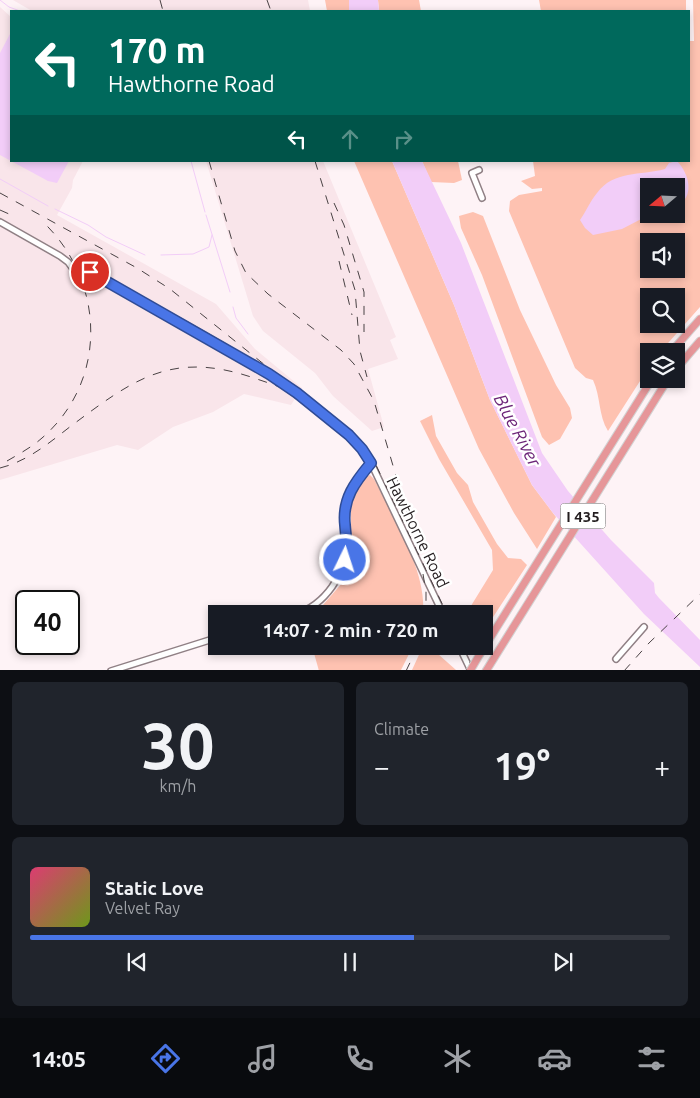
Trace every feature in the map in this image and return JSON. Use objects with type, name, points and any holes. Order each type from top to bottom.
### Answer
[{"type":"highway","points":[[679,343],[700,319]]},
{"type":"highway","points":[[685,358],[700,341]]},
{"type":"highway","name":"I 435","points":[[470,670],[646,388]]},
{"type":"highway","name":"I 435","points":[[487,670],[662,388]]},
{"type":"street","points":[[479,170],[472,173],[482,198]]},
{"type":"street","name":"Hawthorne Road","points":[[0,222],[60,256],[68,262],[79,277],[90,272],[100,277],[269,374],[297,393],[349,435],[362,449],[371,463],[439,605]]},
{"type":"street","points":[[312,605],[322,598],[339,575],[348,541],[344,525],[348,496],[371,463]]},
{"type":"street","points":[[616,659],[644,627]]},
{"type":"street","points":[[111,670],[127,668],[135,663],[208,640]]},
{"type":"street","points":[[463,655],[470,670]]},
{"type":"street","points":[[135,663],[137,670]]},
{"type":"shaded area","points":[[13,0],[308,0],[310,10],[30,10]]},
{"type":"shaded area","points":[[325,0],[349,0],[349,10],[327,10]]},
{"type":"shaded area","points":[[378,0],[419,0],[421,10],[379,10]]},
{"type":"shaded area","points":[[539,0],[686,0],[686,10],[541,10]]},
{"type":"shaded area","points":[[693,0],[700,0],[700,307],[685,324],[685,288],[640,288],[640,333],[677,333],[668,343],[640,343],[640,381],[608,431],[593,380],[586,378],[575,368],[509,211],[510,201],[519,195],[542,191],[542,188],[532,189],[521,181],[535,176],[533,162],[690,162],[690,41],[694,41]]},
{"type":"shaded area","points":[[0,7],[10,16],[10,162],[82,162],[73,180],[72,188],[57,215],[216,304],[255,349],[302,388],[291,405],[244,394],[213,412],[173,427],[138,450],[117,445],[0,480]]},
{"type":"shaded area","points":[[206,162],[323,162],[396,337],[390,340],[398,359],[368,369],[384,427],[372,431],[333,396],[315,373],[263,331],[253,316]]},
{"type":"shaded area","points":[[354,162],[392,162],[454,305],[490,400],[532,485],[556,517],[537,549],[514,513],[479,449]]},
{"type":"shaded area","points":[[422,162],[458,162],[462,180],[454,183],[431,182]]},
{"type":"shaded area","points":[[473,212],[483,216],[520,310],[556,385],[570,408],[572,418],[560,439],[549,445],[542,437],[482,275],[461,228],[459,216]]},
{"type":"shaded area","points":[[432,415],[436,436],[457,473],[468,485],[473,502],[497,544],[508,558],[521,559],[527,565],[493,617],[493,605],[472,605],[493,570],[492,550],[439,459],[420,421]]},
{"type":"shaded area","points":[[370,475],[374,479],[399,527],[420,580],[423,605],[323,605],[343,582],[351,555],[351,502],[365,477]]},
{"type":"shaded area","points":[[315,655],[408,655],[401,670],[319,670]]},
{"type":"shaded area","points":[[419,655],[439,655],[456,670],[412,670]]},
{"type":"water","points":[[349,0],[378,0],[379,10],[349,10]]},
{"type":"water","points":[[10,34],[10,160],[0,155],[0,53]]},
{"type":"water","points":[[13,162],[68,162],[57,183],[48,181]]},
{"type":"water","name":"Blue River","points":[[392,162],[422,162],[461,243],[542,453],[568,491],[611,540],[654,583],[655,593],[659,598],[700,640],[700,667],[644,614],[553,513],[532,485],[490,400],[454,305]]},
{"type":"water","points":[[678,162],[685,173],[688,192],[685,199],[685,178],[640,178],[640,220],[622,229],[593,235],[585,228],[580,220],[595,196],[604,186],[619,177],[665,169],[669,163]]},
{"type":"waterway","points":[[0,0],[9,7],[17,10]]},
{"type":"waterway","points":[[191,162],[205,212]]},
{"type":"waterway","points":[[0,179],[48,206]]},
{"type":"waterway","points":[[55,209],[88,225],[106,237],[145,255]]},
{"type":"waterway","points":[[206,215],[230,292]]},
{"type":"waterway","points":[[161,255],[193,254],[209,247],[212,235]]},
{"type":"waterway","points":[[233,307],[236,318],[248,334]]},
{"type":"railway","points":[[160,0],[163,10]]},
{"type":"railway","points":[[267,0],[271,10]]},
{"type":"railway","points":[[209,162],[235,251],[246,273],[268,294],[341,350],[354,364],[374,401],[406,510],[430,561],[435,578]]},
{"type":"railway","points":[[315,162],[355,290],[360,351],[367,377]]},
{"type":"railway","points":[[0,193],[137,268],[170,289],[356,438],[375,463],[443,605]]},
{"type":"railway","points":[[334,203],[344,225],[364,292],[364,332]]},
{"type":"railway","points":[[0,210],[9,214]]},
{"type":"railway","points":[[7,461],[42,438],[64,414],[79,388],[88,359],[91,330],[87,300],[78,272],[63,245],[42,221]]},
{"type":"railway","points":[[339,261],[352,315]]},
{"type":"railway","points":[[108,279],[248,357]]},
{"type":"railway","points":[[0,468],[20,461],[38,451],[94,409],[135,383],[155,374],[177,368],[200,367],[225,370],[270,383],[296,395]]},
{"type":"railway","points":[[423,574],[426,605]]},
{"type":"railway","points":[[625,670],[649,643],[700,594]]},
{"type":"railway","points":[[406,670],[414,655]]},
{"type":"railway","points":[[466,655],[474,670]]},
{"type":"route","points":[[90,272],[258,366],[297,393],[336,424],[362,449],[371,463],[358,479],[348,496],[344,525],[348,541],[345,560]]}]
